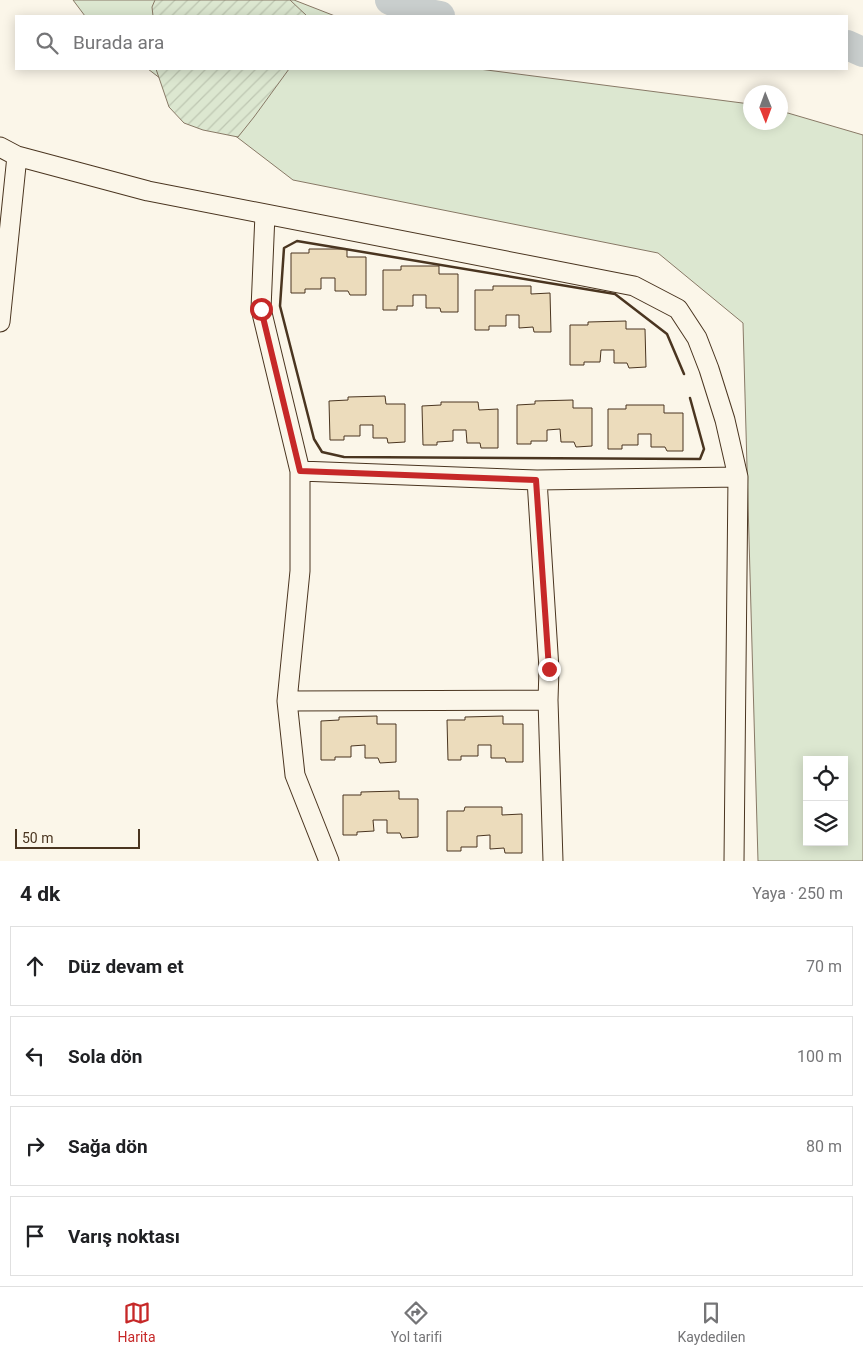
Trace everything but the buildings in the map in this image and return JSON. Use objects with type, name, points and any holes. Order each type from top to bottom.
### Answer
[{"type":"street","points":[[0,147],[17,156],[148,191],[634,286],[678,309],[697,338],[709,368],[725,420],[738,476],[734,861]]},
{"type":"street","points":[[0,319],[17,156]]},
{"type":"street","points":[[266,214],[261,309],[300,471],[300,571],[287,701],[295,775],[329,861]]},
{"type":"street","points":[[300,471],[536,480],[738,476]]},
{"type":"street","points":[[536,480],[549,669],[548,700],[553,861]]},
{"type":"street","points":[[287,701],[548,700]]},
{"type":"green space","points":[[73,0],[294,0],[332,15],[84,15]]},
{"type":"green space","points":[[155,0],[290,0],[306,15],[153,15],[152,7]]},
{"type":"green space","points":[[149,70],[487,70],[743,103],[743,130],[788,130],[788,113],[863,135],[863,861],[758,861],[743,323],[658,253],[293,180]]},
{"type":"green space","points":[[156,70],[288,70],[238,137],[203,130],[184,123],[169,107]]},
{"type":"waterway","points":[[390,0],[418,12],[434,15]]},
{"type":"waterway","points":[[848,45],[863,52]]},
{"type":"wall","points":[[684,374],[667,334],[615,294],[297,241],[284,248],[280,306],[314,439],[322,452],[344,457],[700,459],[704,449],[690,398]]},
{"type":"route","points":[[261,309],[300,471],[536,480],[549,669]]}]
